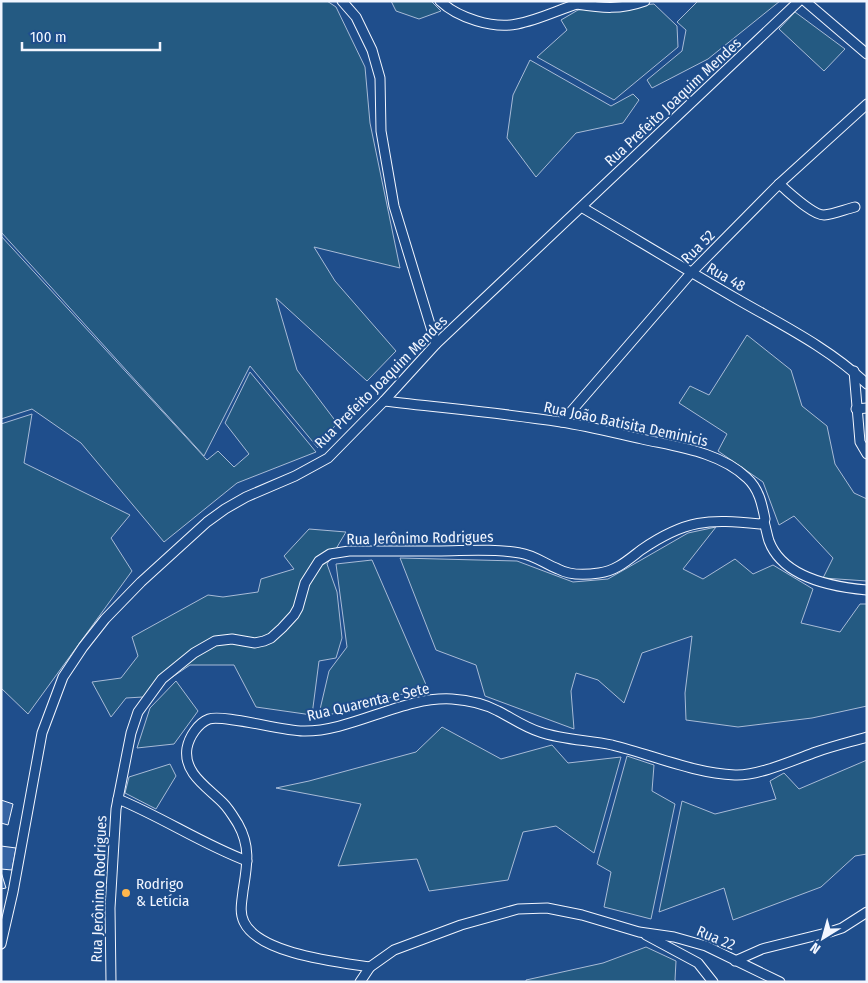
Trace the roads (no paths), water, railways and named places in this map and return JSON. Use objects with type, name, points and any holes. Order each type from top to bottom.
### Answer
[{"type":"street","points":[[342,1],[356,17],[372,50],[378,69],[382,131],[394,206],[436,344]]},
{"type":"street","points":[[440,1],[448,8],[472,19],[487,23],[516,24],[578,2],[610,8],[628,7],[645,1]]},
{"type":"street","name":"Rua Prefeito Joaquim Mendes","points":[[1,944],[13,892],[42,733],[63,677],[83,647],[106,619],[141,582],[224,509],[246,497],[295,476],[328,458],[436,344],[583,208],[799,1]]},
{"type":"street","points":[[805,1],[867,54]]},
{"type":"street","name":"Rua 52","points":[[562,422],[691,273],[779,184],[867,104]]},
{"type":"street","points":[[779,184],[819,214],[824,215],[855,207]]},
{"type":"street","name":"Rua 48","points":[[583,208],[828,352],[866,382]]},
{"type":"street","points":[[854,371],[860,442],[867,454]]},
{"type":"street","name":"Rua João Batisita Deminicis","points":[[384,401],[562,422],[681,448],[728,464],[749,479],[756,489],[760,498],[770,543],[784,563],[809,579],[843,588],[867,590]]},
{"type":"street","points":[[856,409],[867,408]]},
{"type":"street","name":"Rua Jerônimo Rodrigues","points":[[111,982],[110,908],[112,860],[118,799],[131,732],[138,712],[162,679],[194,653],[215,641],[232,638],[255,643],[271,638],[294,615],[298,608],[305,583],[319,561],[330,554],[349,551],[492,550],[522,553],[560,570],[584,574],[614,569],[657,540],[685,526],[700,522],[716,521],[760,524],[764,522]]},
{"type":"street","name":"Rua Quarenta e Sete","points":[[370,967],[303,956],[269,943],[249,929],[244,921],[241,910],[247,861],[246,843],[229,810],[201,784],[192,770],[187,755],[187,746],[192,734],[209,719],[222,719],[289,731],[312,732],[415,704],[450,699],[495,709],[530,729],[544,734],[611,745],[707,772],[739,775],[777,766],[833,746],[867,737]]},
{"type":"street","points":[[118,799],[145,811],[200,841],[247,861]]},
{"type":"street","points":[[360,982],[370,967],[394,950],[461,925],[518,909],[547,908],[582,914],[639,932],[698,963],[713,982]]},
{"type":"street","points":[[735,961],[762,949],[836,930],[867,912]]},
{"type":"street","name":"Rua 22","points":[[639,932],[674,937],[706,946],[780,982]]},
{"type":"place","name":"Rodrigo & Letícia","points":[[126,893]]}]
